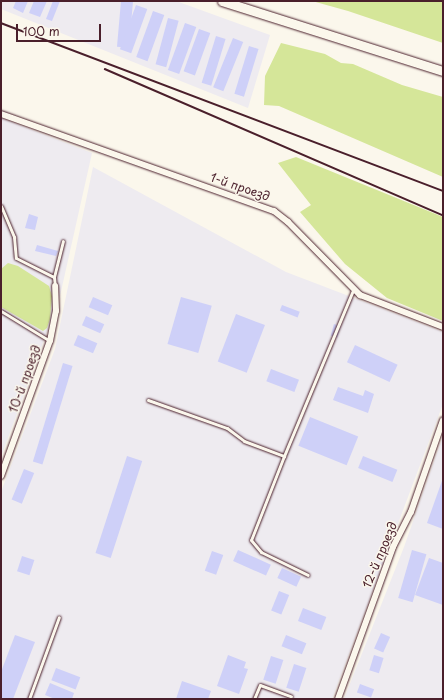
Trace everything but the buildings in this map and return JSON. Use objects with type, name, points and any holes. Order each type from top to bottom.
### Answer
[{"type":"main road","points":[[222,1],[443,71]]},
{"type":"street","name":"1-й проезд","points":[[1,114],[274,211],[288,222],[353,290],[371,300],[443,327]]},
{"type":"street","name":"10-й проезд","points":[[1,476],[50,341],[56,310],[55,286]]},
{"type":"street","name":"12-й проезд","points":[[338,699],[443,420]]},
{"type":"lane","points":[[1,206],[14,237],[16,258],[54,277]]},
{"type":"lane","points":[[55,286],[54,277],[63,241]]},
{"type":"lane","points":[[308,575],[262,552],[251,540],[353,290]]},
{"type":"lane","points":[[1,311],[50,341]]},
{"type":"lane","points":[[148,400],[227,428],[244,441],[284,456]]},
{"type":"lane","points":[[28,699],[58,617]]},
{"type":"lane","points":[[254,699],[260,685],[291,696]]},
{"type":"shaded area","points":[[1,1],[176,1],[270,35],[248,108],[1,9]]},
{"type":"shaded area","points":[[1,118],[92,153],[60,296],[1,457]]},
{"type":"shaded area","points":[[93,167],[286,272],[443,332],[443,404],[332,699],[1,699],[1,492],[55,349]]},
{"type":"shaded area","points":[[443,436],[443,699],[344,699],[404,547]]},
{"type":"green space","points":[[312,1],[443,1],[443,43],[348,11]]},
{"type":"green space","points":[[281,43],[325,54],[341,63],[353,64],[402,85],[443,97],[443,177],[279,106],[264,105],[265,76]]},
{"type":"green space","points":[[296,157],[443,217],[443,321],[387,298],[345,264],[300,212],[311,205],[278,163]]},
{"type":"green space","points":[[8,263],[18,266],[49,286],[52,296],[50,319],[47,328],[43,331],[1,307],[1,269]]},
{"type":"railway","points":[[1,23],[443,191]]},
{"type":"railway","points":[[105,69],[443,215]]}]
